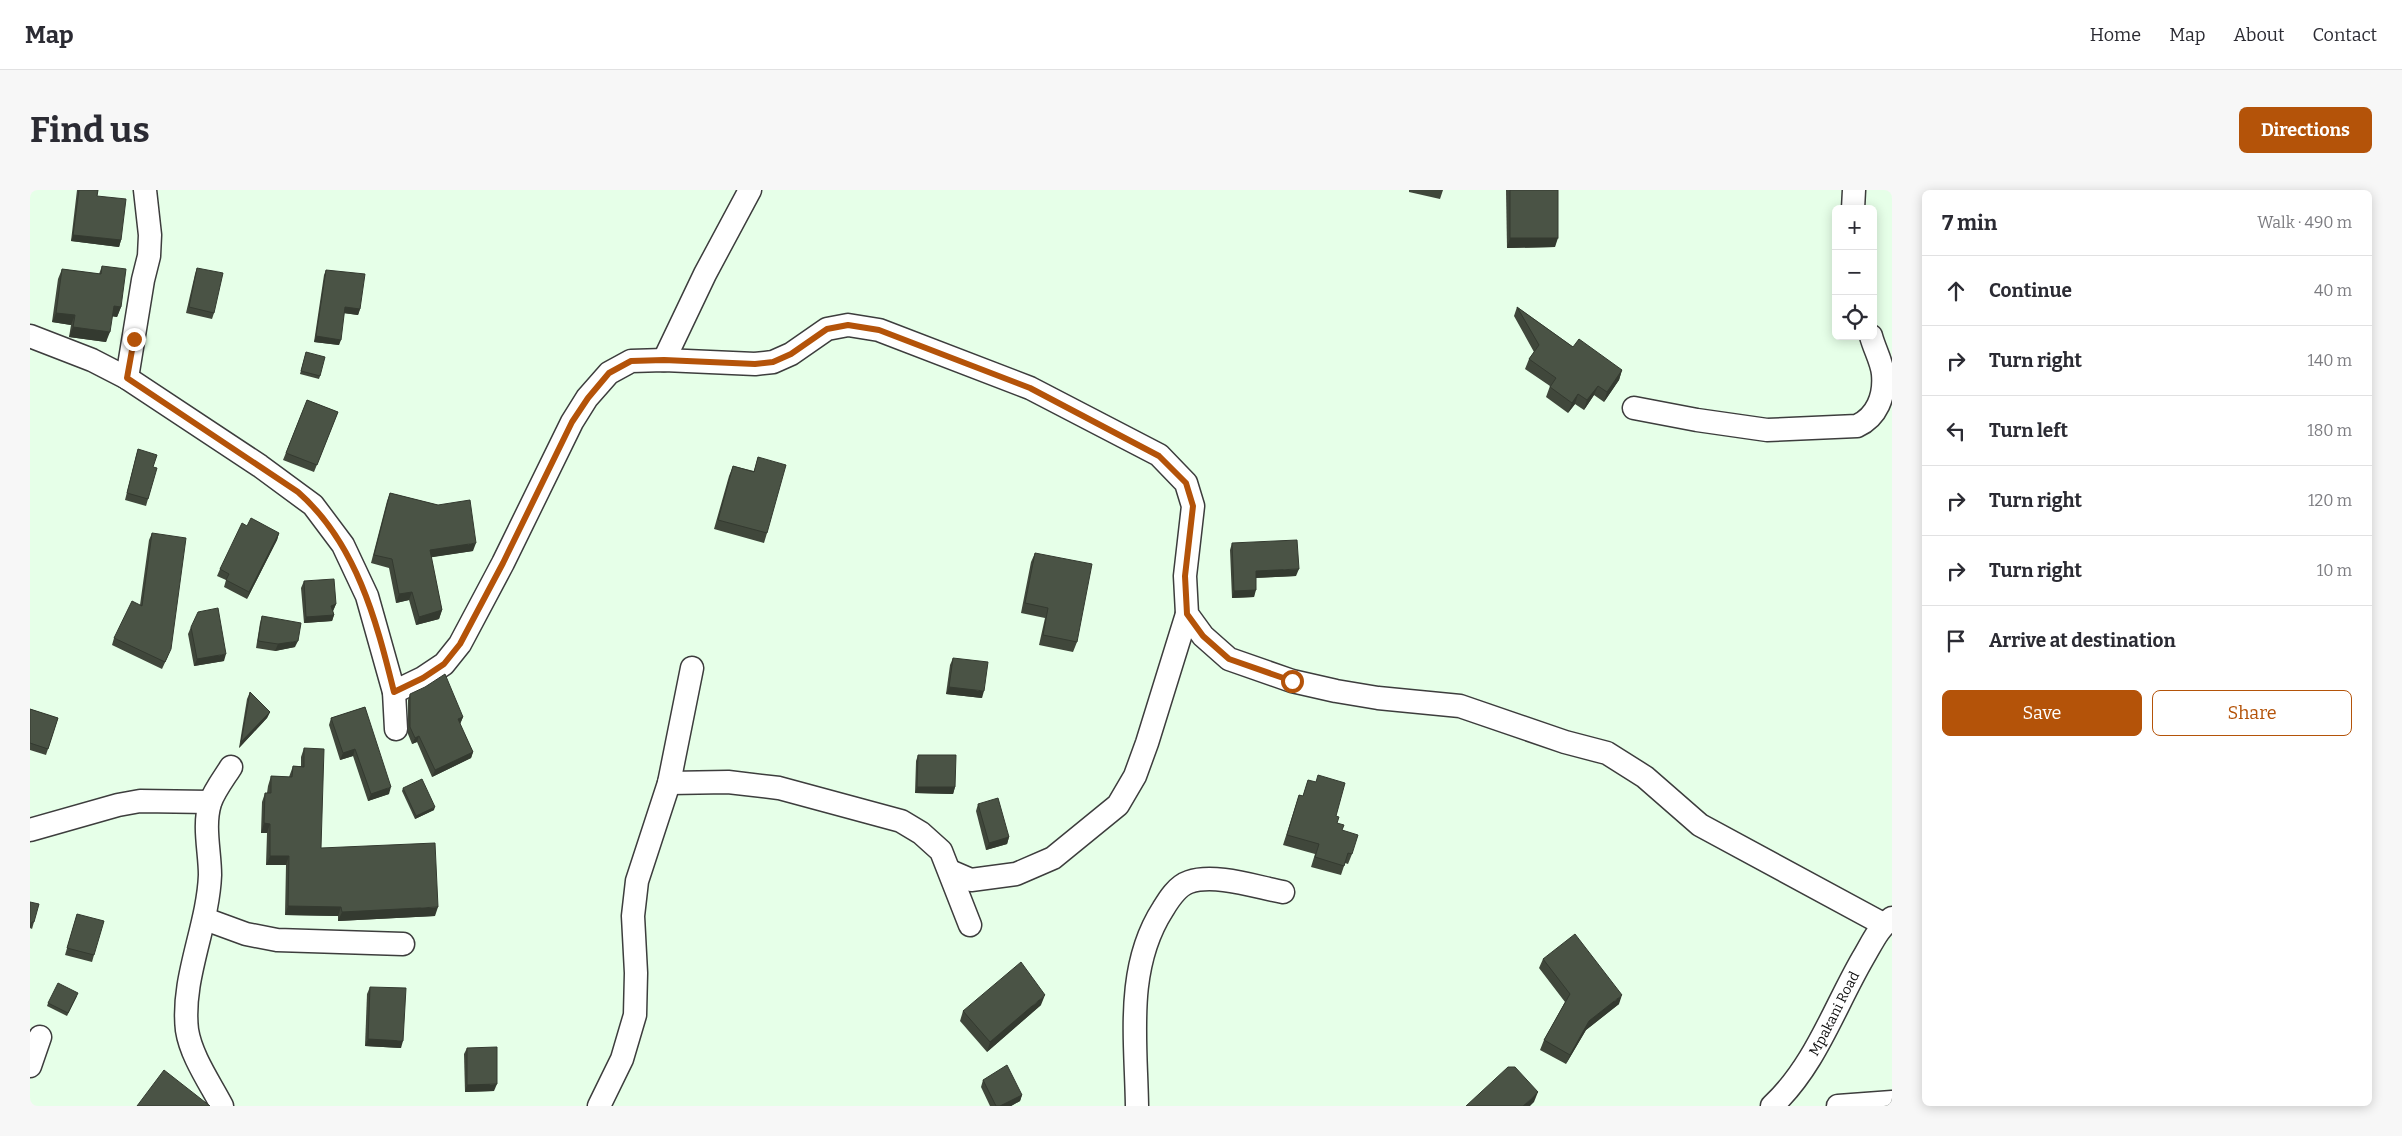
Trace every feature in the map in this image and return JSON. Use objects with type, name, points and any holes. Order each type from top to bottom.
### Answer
[{"type":"street","points":[[127,378],[143,280],[149,256],[150,235],[145,190]]},
{"type":"street","points":[[664,360],[705,274],[750,190]]},
{"type":"street","points":[[1853,205],[1854,190]]},
{"type":"street","points":[[394,692],[423,678],[444,664],[460,644],[503,563],[572,422],[588,398],[609,373],[631,361],[664,360],[755,364],[773,362],[791,354],[827,329],[848,325],[879,330],[1030,388],[1159,456],[1186,483],[1193,506],[1185,576],[1187,614],[1147,744],[1135,776],[1118,805],[1053,858],[1016,874],[972,880],[950,871]]},
{"type":"street","points":[[30,336],[92,360],[127,378],[260,466],[313,505],[343,545],[367,596],[394,692],[396,729]]},
{"type":"street","points":[[1634,408],[1697,420],[1767,430],[1857,426],[1870,420],[1880,400],[1883,374],[1871,340]]},
{"type":"street","points":[[1187,614],[1203,636],[1229,659],[1292,681],[1378,698],[1460,706],[1565,742],[1607,753],[1645,777],[1700,825],[1887,921]]},
{"type":"street","points":[[599,1106],[622,1059],[635,1015],[636,973],[633,916],[637,881],[669,783],[692,668]]},
{"type":"street","points":[[222,1106],[193,1050],[187,1032],[186,1014],[191,980],[205,918],[210,876],[207,819],[210,802],[231,767]]},
{"type":"street","points":[[669,783],[728,782],[779,788],[902,821],[921,833],[941,851],[970,925]]},
{"type":"street","points":[[30,830],[118,805],[140,801],[210,802]]},
{"type":"street","points":[[1137,1106],[1134,1032],[1135,1001],[1140,962],[1151,926],[1171,895],[1188,882],[1210,878],[1283,892]]},
{"type":"street","points":[[205,918],[246,934],[277,940],[403,944]]},
{"type":"street","name":"Mpakani Road","points":[[1772,1106],[1791,1088],[1809,1062],[1852,976],[1887,921]]},
{"type":"street","points":[[30,1066],[40,1037]]},
{"type":"street","points":[[1838,1106],[1892,1102]]},
{"type":"building","points":[[79,190],[98,190],[97,196],[126,199],[121,240],[73,235]]},
{"type":"building","points":[[1510,190],[1558,190],[1558,238],[1510,238]]},
{"type":"building","points":[[102,266],[126,269],[121,307],[114,306],[110,332],[73,327],[75,315],[56,313],[62,269],[101,274]]},
{"type":"building","points":[[197,268],[223,273],[214,313],[189,307]]},
{"type":"building","points":[[326,270],[365,274],[360,309],[345,307],[341,340],[316,336]]},
{"type":"building","points":[[1517,307],[1573,347],[1579,339],[1622,370],[1607,392],[1598,386],[1587,400],[1578,394],[1572,403],[1550,387],[1556,378],[1529,359],[1539,345]]},
{"type":"building","points":[[306,352],[325,357],[320,376],[301,371]]},
{"type":"building","points":[[307,400],[338,412],[317,465],[286,453]]},
{"type":"building","points":[[138,449],[157,455],[153,467],[157,468],[148,499],[127,493]]},
{"type":"building","points":[[758,457],[786,465],[767,533],[718,520],[733,466],[754,472]]},
{"type":"building","points":[[390,493],[438,505],[470,500],[476,543],[430,550],[442,610],[419,617],[412,592],[399,594],[392,559],[374,555]]},
{"type":"building","points":[[251,518],[279,533],[249,592],[226,580],[229,574],[220,569],[242,523],[247,526]]},
{"type":"building","points":[[152,533],[186,538],[171,649],[165,662],[114,638],[132,601],[142,606]]},
{"type":"building","points":[[1297,540],[1299,569],[1256,571],[1256,590],[1234,591],[1232,543]]},
{"type":"building","points":[[1035,553],[1092,564],[1077,642],[1043,635],[1048,608],[1025,603]]},
{"type":"building","points":[[334,579],[336,604],[331,606],[334,615],[306,617],[304,581]]},
{"type":"building","points":[[218,608],[226,654],[197,659],[191,627],[198,612]]},
{"type":"building","points":[[262,616],[301,623],[298,641],[278,644],[258,641]]},
{"type":"building","points":[[953,658],[988,662],[984,691],[949,687]]},
{"type":"building","points":[[445,674],[463,717],[458,719],[473,752],[435,770],[419,736],[415,738],[410,727],[410,694]]},
{"type":"building","points":[[250,692],[270,712],[241,742]]},
{"type":"building","points":[[365,707],[391,787],[371,794],[355,749],[343,753],[331,718]]},
{"type":"building","points":[[30,709],[58,718],[48,749],[30,743]]},
{"type":"building","points":[[304,748],[324,749],[321,848],[435,843],[438,907],[342,912],[341,907],[288,906],[289,856],[270,856],[270,824],[264,823],[265,793],[271,793],[271,776],[292,777],[293,766],[304,767]]},
{"type":"building","points":[[918,755],[956,755],[955,787],[917,787]]},
{"type":"building","points":[[1318,775],[1345,783],[1336,816],[1339,817],[1337,823],[1344,825],[1342,830],[1358,835],[1352,854],[1348,853],[1344,866],[1315,857],[1319,844],[1287,835],[1299,795],[1303,796],[1308,780],[1316,782]]},
{"type":"building","points":[[422,779],[435,807],[416,816],[403,788]]},
{"type":"building","points":[[998,798],[1009,837],[989,843],[978,804]]},
{"type":"building","points":[[30,902],[39,904],[34,922],[32,922],[30,927]]},
{"type":"building","points":[[77,914],[104,921],[94,955],[67,948]]},
{"type":"building","points":[[1575,934],[1622,995],[1589,1021],[1570,1055],[1544,1040],[1570,994],[1543,959]]},
{"type":"building","points":[[1021,962],[1045,995],[990,1042],[963,1011]]},
{"type":"building","points":[[58,983],[78,993],[68,1013],[48,1003]]},
{"type":"building","points":[[370,987],[406,988],[403,1041],[368,1039]]},
{"type":"building","points":[[497,1047],[497,1084],[467,1085],[467,1048]]},
{"type":"building","points":[[1007,1065],[1022,1095],[1000,1106],[996,1106],[983,1080]]},
{"type":"building","points":[[1508,1067],[1515,1067],[1538,1092],[1523,1106],[1466,1106]]},
{"type":"building","points":[[164,1070],[210,1106],[137,1106]]},
{"type":"route","points":[[134,339],[127,378],[298,492],[313,505],[343,545],[367,596],[394,692],[423,678],[444,664],[460,644],[503,563],[572,422],[588,398],[609,373],[631,361],[664,360],[698,363],[755,364],[773,362],[791,354],[827,329],[848,325],[879,330],[977,366],[1030,388],[1159,456],[1186,483],[1193,506],[1185,576],[1187,614],[1203,636],[1229,659],[1292,681]]}]
